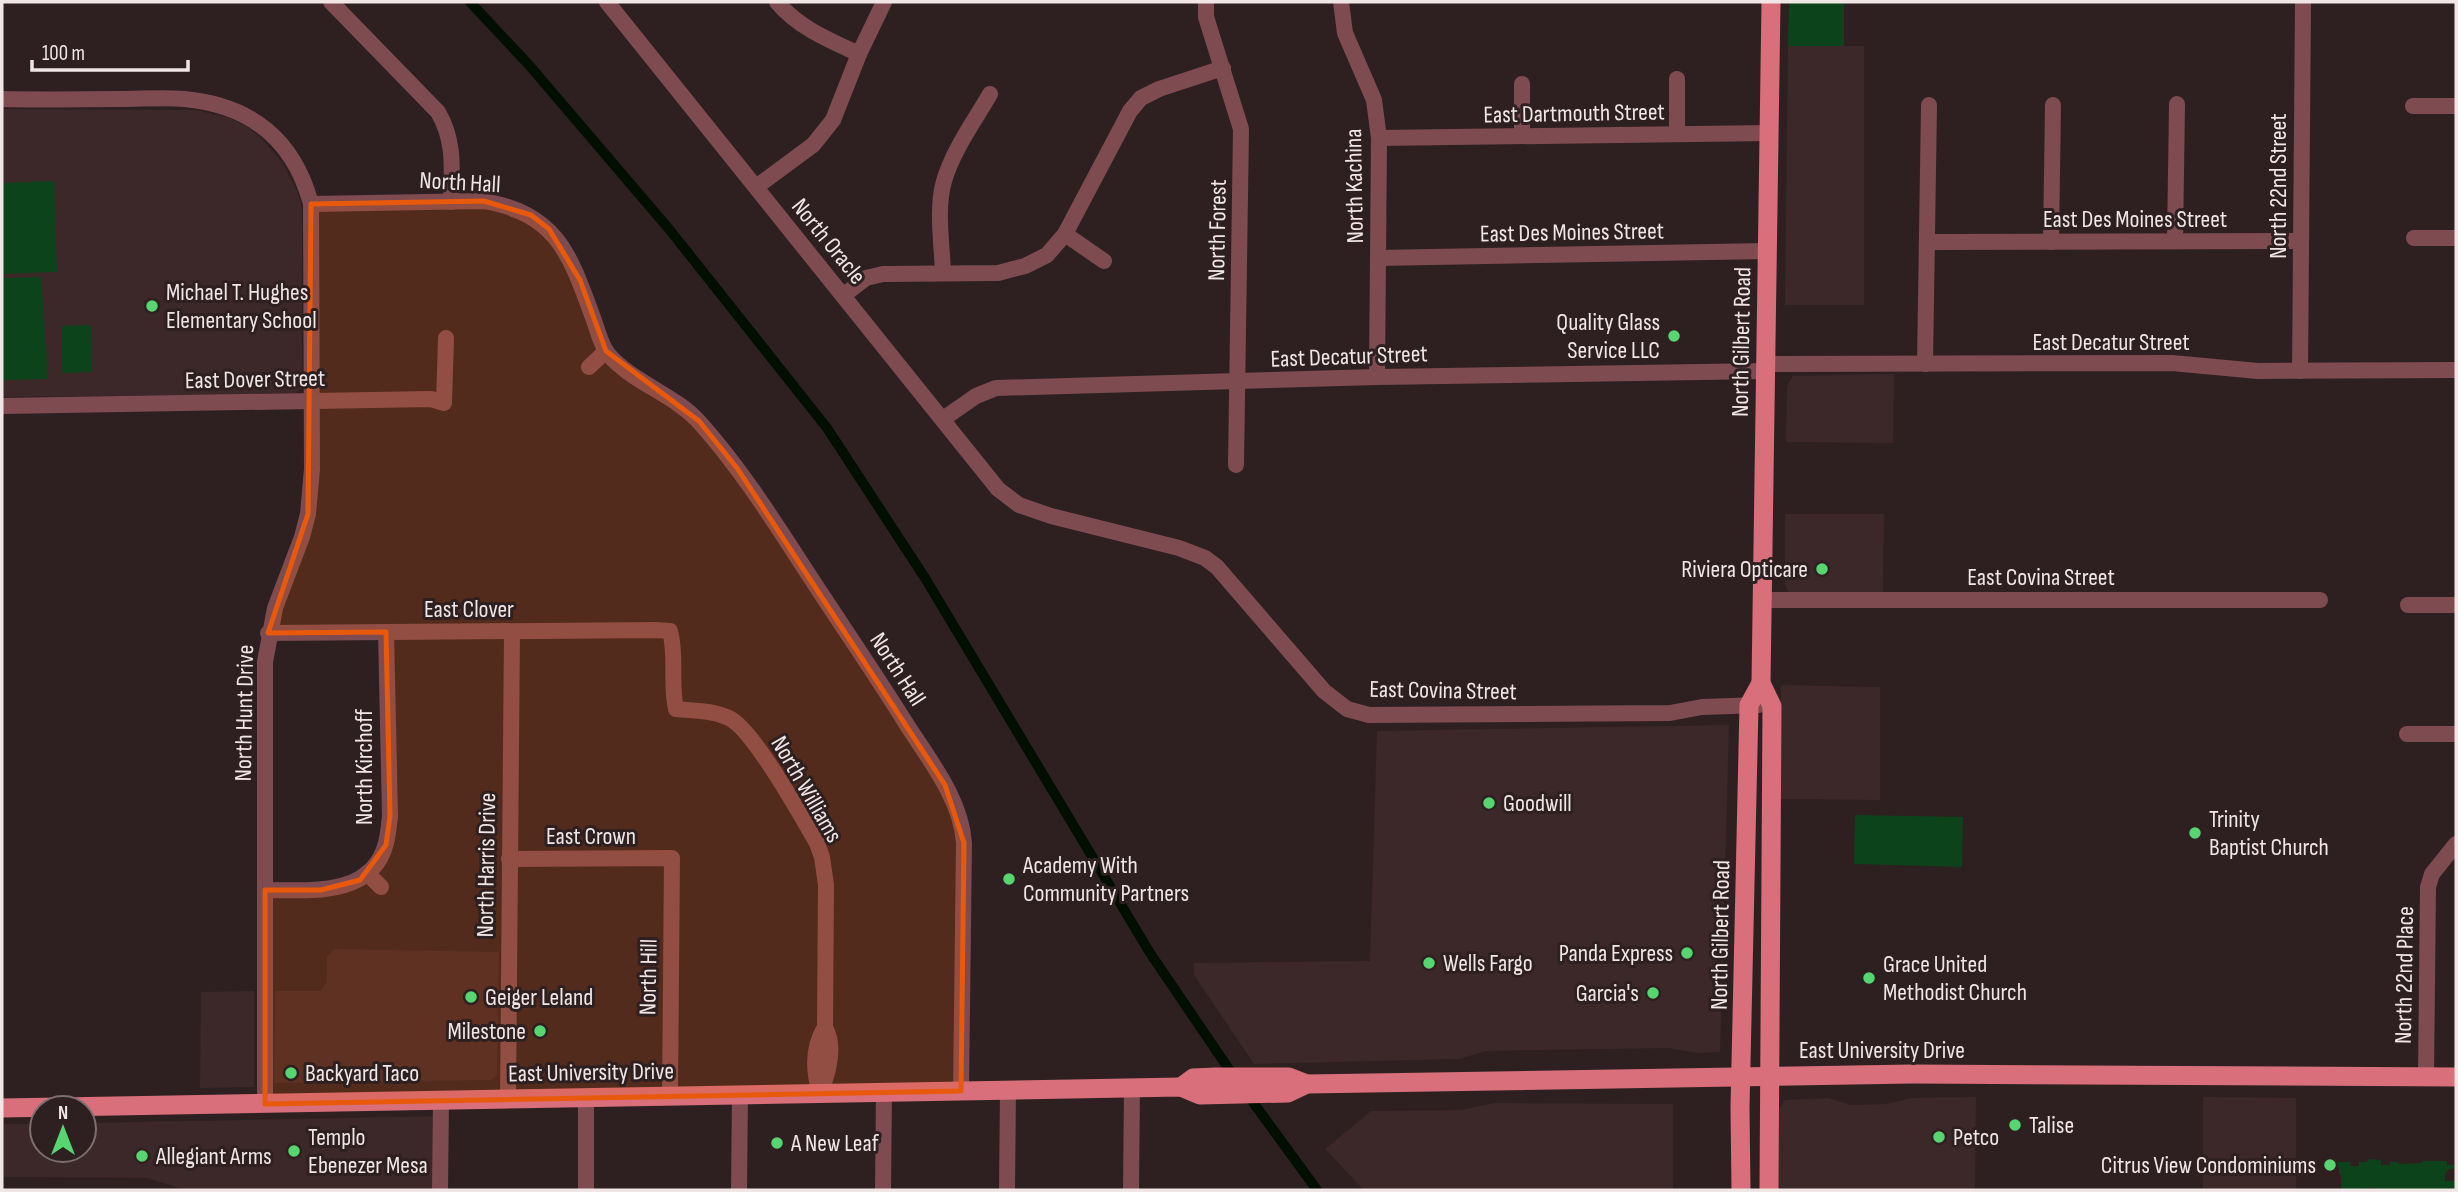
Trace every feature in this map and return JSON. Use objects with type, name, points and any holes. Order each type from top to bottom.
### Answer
[{"type":"main road","name":"North Gilbert Road","points":[[1769,1190],[1772,706],[1761,683],[1771,2]]},
{"type":"main road","name":"North Gilbert Road","points":[[1741,1190],[1749,705],[1761,683]]},
{"type":"main road","points":[[1747,796],[1756,808],[1760,858],[1763,863],[1771,864]]},
{"type":"main road","points":[[1745,865],[1757,874],[1759,909],[1770,934]]},
{"type":"main road","name":"East University Drive","points":[[1181,1087],[1193,1078],[1215,1077],[1289,1077],[1307,1084],[1741,1075],[2456,1077]]},
{"type":"main road","name":"East University Drive","points":[[2,1108],[1181,1087],[1200,1094],[1288,1093],[1307,1084]]},
{"type":"street","points":[[331,2],[438,111],[447,128],[452,148],[452,202]]},
{"type":"street","name":"North Oracle","points":[[607,2],[998,489],[1018,505]]},
{"type":"street","points":[[777,2],[806,29],[859,54]]},
{"type":"street","points":[[756,187],[813,145],[833,120],[859,54],[884,2]]},
{"type":"street","name":"North Forest","points":[[1206,2],[1206,17],[1241,129],[1236,465]]},
{"type":"street","name":"North Kachina","points":[[1341,2],[1345,33],[1374,100],[1379,138],[1377,377]]},
{"type":"street","name":"North 22nd Street","points":[[2300,371],[2303,2]]},
{"type":"street","points":[[844,295],[866,278],[883,274],[998,273],[1025,266],[1047,255],[1065,234],[1130,111],[1141,98],[1159,89],[1223,68]]},
{"type":"street","points":[[1677,79],[1677,134]]},
{"type":"street","points":[[1522,84],[1522,136]]},
{"type":"street","points":[[943,273],[943,183],[951,161],[990,94]]},
{"type":"street","points":[[2,99],[183,99],[242,114],[273,134],[291,155],[305,182],[311,204]]},
{"type":"street","points":[[2175,241],[2177,104]]},
{"type":"street","points":[[1925,364],[1929,105]]},
{"type":"street","points":[[2051,242],[2053,105]]},
{"type":"street","points":[[2413,106],[2456,106]]},
{"type":"street","name":"East Dartmouth Street","points":[[1379,138],[1769,133]]},
{"type":"street","name":"North Hall","points":[[311,204],[484,201],[505,205],[531,215],[549,229],[564,247],[580,280],[606,351],[638,380],[680,405],[699,421],[737,468],[945,785],[963,830],[961,1091]]},
{"type":"street","name":"North Hunt Drive","points":[[265,1104],[264,685],[268,633],[308,514],[312,468],[311,204]]},
{"type":"street","points":[[1065,234],[1104,261]]},
{"type":"street","points":[[2414,238],[2456,238]]},
{"type":"street","name":"East Des Moines Street","points":[[1927,242],[2301,242]]},
{"type":"street","name":"East Des Moines Street","points":[[1378,258],[1767,251]]},
{"type":"street","name":"East Dover Street","points":[[2,406],[431,399],[444,403],[446,338]]},
{"type":"street","points":[[589,367],[606,351]]},
{"type":"street","name":"East Decatur Street","points":[[943,419],[976,396],[996,388],[1925,364],[2172,363],[2258,371],[2456,370]]},
{"type":"street","name":"East Covina Street","points":[[1018,505],[1051,516],[1179,548],[1205,558],[1217,567],[1324,691],[1347,709],[1369,715],[1670,713],[1702,707],[1772,706]]},
{"type":"street","name":"East Covina Street","points":[[1762,600],[2320,600]]},
{"type":"street","points":[[2408,605],[2456,605]]},
{"type":"street","name":"East Clover","points":[[268,633],[670,631]]},
{"type":"street","name":"North Williams","points":[[670,631],[676,709],[709,711],[732,719],[750,736],[817,843],[822,857],[826,885],[825,1027],[820,1036],[813,1072],[820,1093]]},
{"type":"street","name":"North Kirchoff","points":[[265,890],[339,888],[360,880],[376,864],[386,845],[390,816],[386,632]]},
{"type":"street","name":"North Harris Drive","points":[[508,1098],[512,632]]},
{"type":"street","points":[[2407,734],[2456,734]]},
{"type":"street","name":"North 22nd Place","points":[[2426,1077],[2426,871],[2456,844]]},
{"type":"street","name":"East Crown","points":[[509,859],[672,858]]},
{"type":"street","name":"North Hill","points":[[670,1096],[672,858]]},
{"type":"street","points":[[367,873],[381,887]]},
{"type":"street","points":[[1130,1190],[1132,1088]]},
{"type":"street","points":[[1007,1190],[1008,1090]]},
{"type":"street","points":[[883,1190],[884,1092]]},
{"type":"street","points":[[739,1190],[740,1095]]},
{"type":"street","points":[[586,1097],[586,1190]]},
{"type":"street","points":[[440,1190],[441,1099]]},
{"type":"highlighted area","points":[[484,201],[531,215],[549,229],[580,280],[606,351],[699,421],[737,468],[945,785],[964,843],[961,1091],[265,1104],[265,890],[321,890],[360,880],[386,845],[390,816],[386,632],[268,633],[308,514],[311,204]]},
{"type":"shaded area","points":[[1788,46],[1864,46],[1864,305],[1785,305]]},
{"type":"shaded area","name":"Michael T. Hughes Elementary School","points":[[2,109],[196,110],[229,118],[260,137],[282,162],[298,193],[302,209],[302,389],[294,394],[2,397]]},
{"type":"shaded area","points":[[1894,374],[1893,443],[1786,442],[1787,386],[1793,376]]},
{"type":"shaded area","points":[[1785,514],[1884,514],[1883,593],[1789,592],[1785,585]]},
{"type":"shaded area","points":[[1781,685],[1880,687],[1880,800],[1779,799]]},
{"type":"shaded area","points":[[1729,725],[1720,1052],[1698,1053],[1670,1048],[1485,1051],[1460,1059],[1254,1064],[1194,975],[1194,963],[1370,961],[1377,731]]},
{"type":"shaded area","points":[[334,949],[499,952],[497,1075],[491,1080],[274,1083],[275,991],[320,991],[327,982],[327,957]]},
{"type":"shaded area","points":[[254,991],[254,1087],[200,1088],[201,992]]},
{"type":"shaded area","points":[[1976,1097],[1975,1190],[1778,1190],[1778,1110],[1785,1100],[1828,1098],[1851,1105],[1888,1104],[1911,1098]]},
{"type":"shaded area","points":[[2203,1097],[2296,1098],[2296,1190],[2203,1190]]},
{"type":"shaded area","points":[[1494,1103],[1673,1104],[1673,1190],[1364,1190],[1325,1149],[1371,1111],[1461,1110]]},
{"type":"shaded area","points":[[441,1116],[440,1189],[186,1190],[147,1178],[2,1177],[2,1124],[28,1124],[28,1164],[98,1164],[98,1123]]},
{"type":"green space","points":[[1789,2],[1844,2],[1844,46],[1788,46]]},
{"type":"green space","points":[[54,181],[57,272],[2,274],[2,183]]},
{"type":"green space","points":[[41,277],[48,379],[2,380],[2,278]]},
{"type":"green space","points":[[91,325],[92,372],[62,373],[62,326]]},
{"type":"green space","points":[[1855,815],[1963,817],[1962,867],[1854,864]]},
{"type":"green space","points":[[2368,1159],[2381,1160],[2381,1165],[2390,1165],[2390,1162],[2399,1164],[2447,1161],[2447,1165],[2455,1165],[2456,1162],[2456,1168],[2449,1169],[2445,1174],[2445,1181],[2453,1181],[2456,1177],[2456,1189],[2341,1190],[2341,1174],[2336,1162],[2350,1162],[2350,1166],[2359,1166],[2359,1162],[2367,1162]]},
{"type":"waterway","points":[[470,2],[529,65],[669,229],[827,428],[925,578],[1150,953],[1235,1078]]},
{"type":"waterway","points":[[1247,1094],[1317,1190]]},
{"type":"place","name":"Michael T. Hughes Elementary School","points":[[152,306]]},
{"type":"place","name":"Quality Glass Service LLC","points":[[1674,336]]},
{"type":"place","name":"Riviera Opticare","points":[[1822,569]]},
{"type":"place","name":"Goodwill","points":[[1489,803]]},
{"type":"place","name":"Trinity Baptist Church","points":[[2195,833]]},
{"type":"place","name":"Academy With Community Partners","points":[[1009,879]]},
{"type":"place","name":"Panda Express","points":[[1687,953]]},
{"type":"place","name":"Wells Fargo","points":[[1429,963]]},
{"type":"place","name":"Grace United Methodist Church","points":[[1869,978]]},
{"type":"place","name":"Garcia's","points":[[1653,993]]},
{"type":"place","name":"Geiger Leland","points":[[471,997]]},
{"type":"place","name":"Milestone","points":[[540,1031]]},
{"type":"place","name":"Backyard Taco","points":[[291,1073]]},
{"type":"place","name":"Talise","points":[[2015,1125]]},
{"type":"place","name":"Petco","points":[[1939,1137]]},
{"type":"place","name":"A New Leaf","points":[[777,1143]]},
{"type":"place","name":"Templo Ebenezer Mesa","points":[[294,1151]]},
{"type":"place","name":"Allegiant Arms","points":[[142,1156]]},
{"type":"place","name":"Citrus View Condominiums","points":[[2330,1165]]}]
